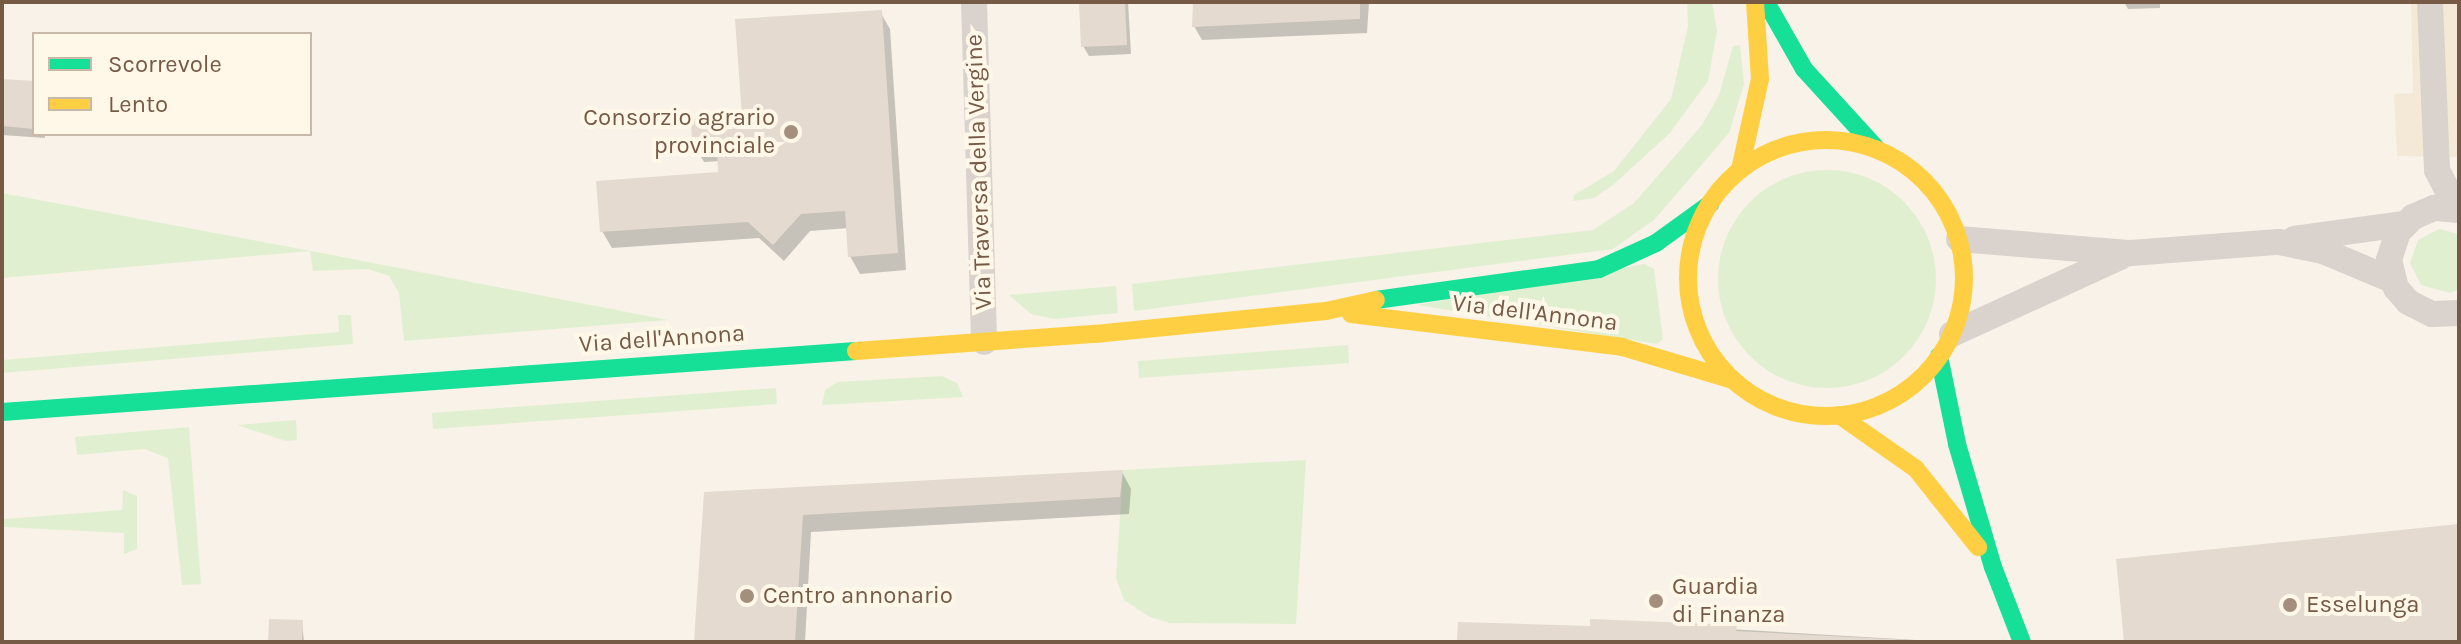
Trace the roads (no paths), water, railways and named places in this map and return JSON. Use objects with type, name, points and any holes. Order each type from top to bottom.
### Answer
[{"type":"street","name":"Via Traversa della Vergine","points":[[974,2],[984,342]]},
{"type":"street","points":[[1740,170],[1760,79],[1755,2]]},
{"type":"street","points":[[1766,2],[1804,69],[1878,150]]},
{"type":"street","points":[[1959,239],[2131,253],[2279,242],[2458,210],[2437,170],[2430,2]]},
{"type":"street","name":"Via dell'Annona","points":[[2,412],[984,342],[1326,311],[1421,290],[1599,269],[1656,243],[1710,204],[1740,170],[1766,154],[1806,142],[1837,140],[1878,150],[1908,167],[1932,190],[1959,239],[1964,282],[1946,345],[1896,397],[1839,415],[1783,409],[1734,381],[1622,347],[1326,311]]},
{"type":"street","points":[[2392,280],[2390,250],[2414,218],[2437,170]]},
{"type":"street","name":"Via dell'Annona","points":[[1710,204],[1694,239],[1688,287],[1704,342],[1734,381]]},
{"type":"street","points":[[2279,242],[2323,251],[2392,280],[2415,307],[2432,314],[2459,313]]},
{"type":"street","points":[[2022,642],[1993,567],[1957,444],[1946,345],[2131,253]]},
{"type":"street","points":[[1839,415],[1916,469],[1993,567]]},
{"type":"place","name":"Consorzio agrario provinciale","points":[[791,132]]},
{"type":"place","name":"Centro annonario","points":[[747,596]]},
{"type":"place","name":"Guardia di Finanza","points":[[1656,601]]},
{"type":"place","name":"Esselunga","points":[[2290,605]]}]
